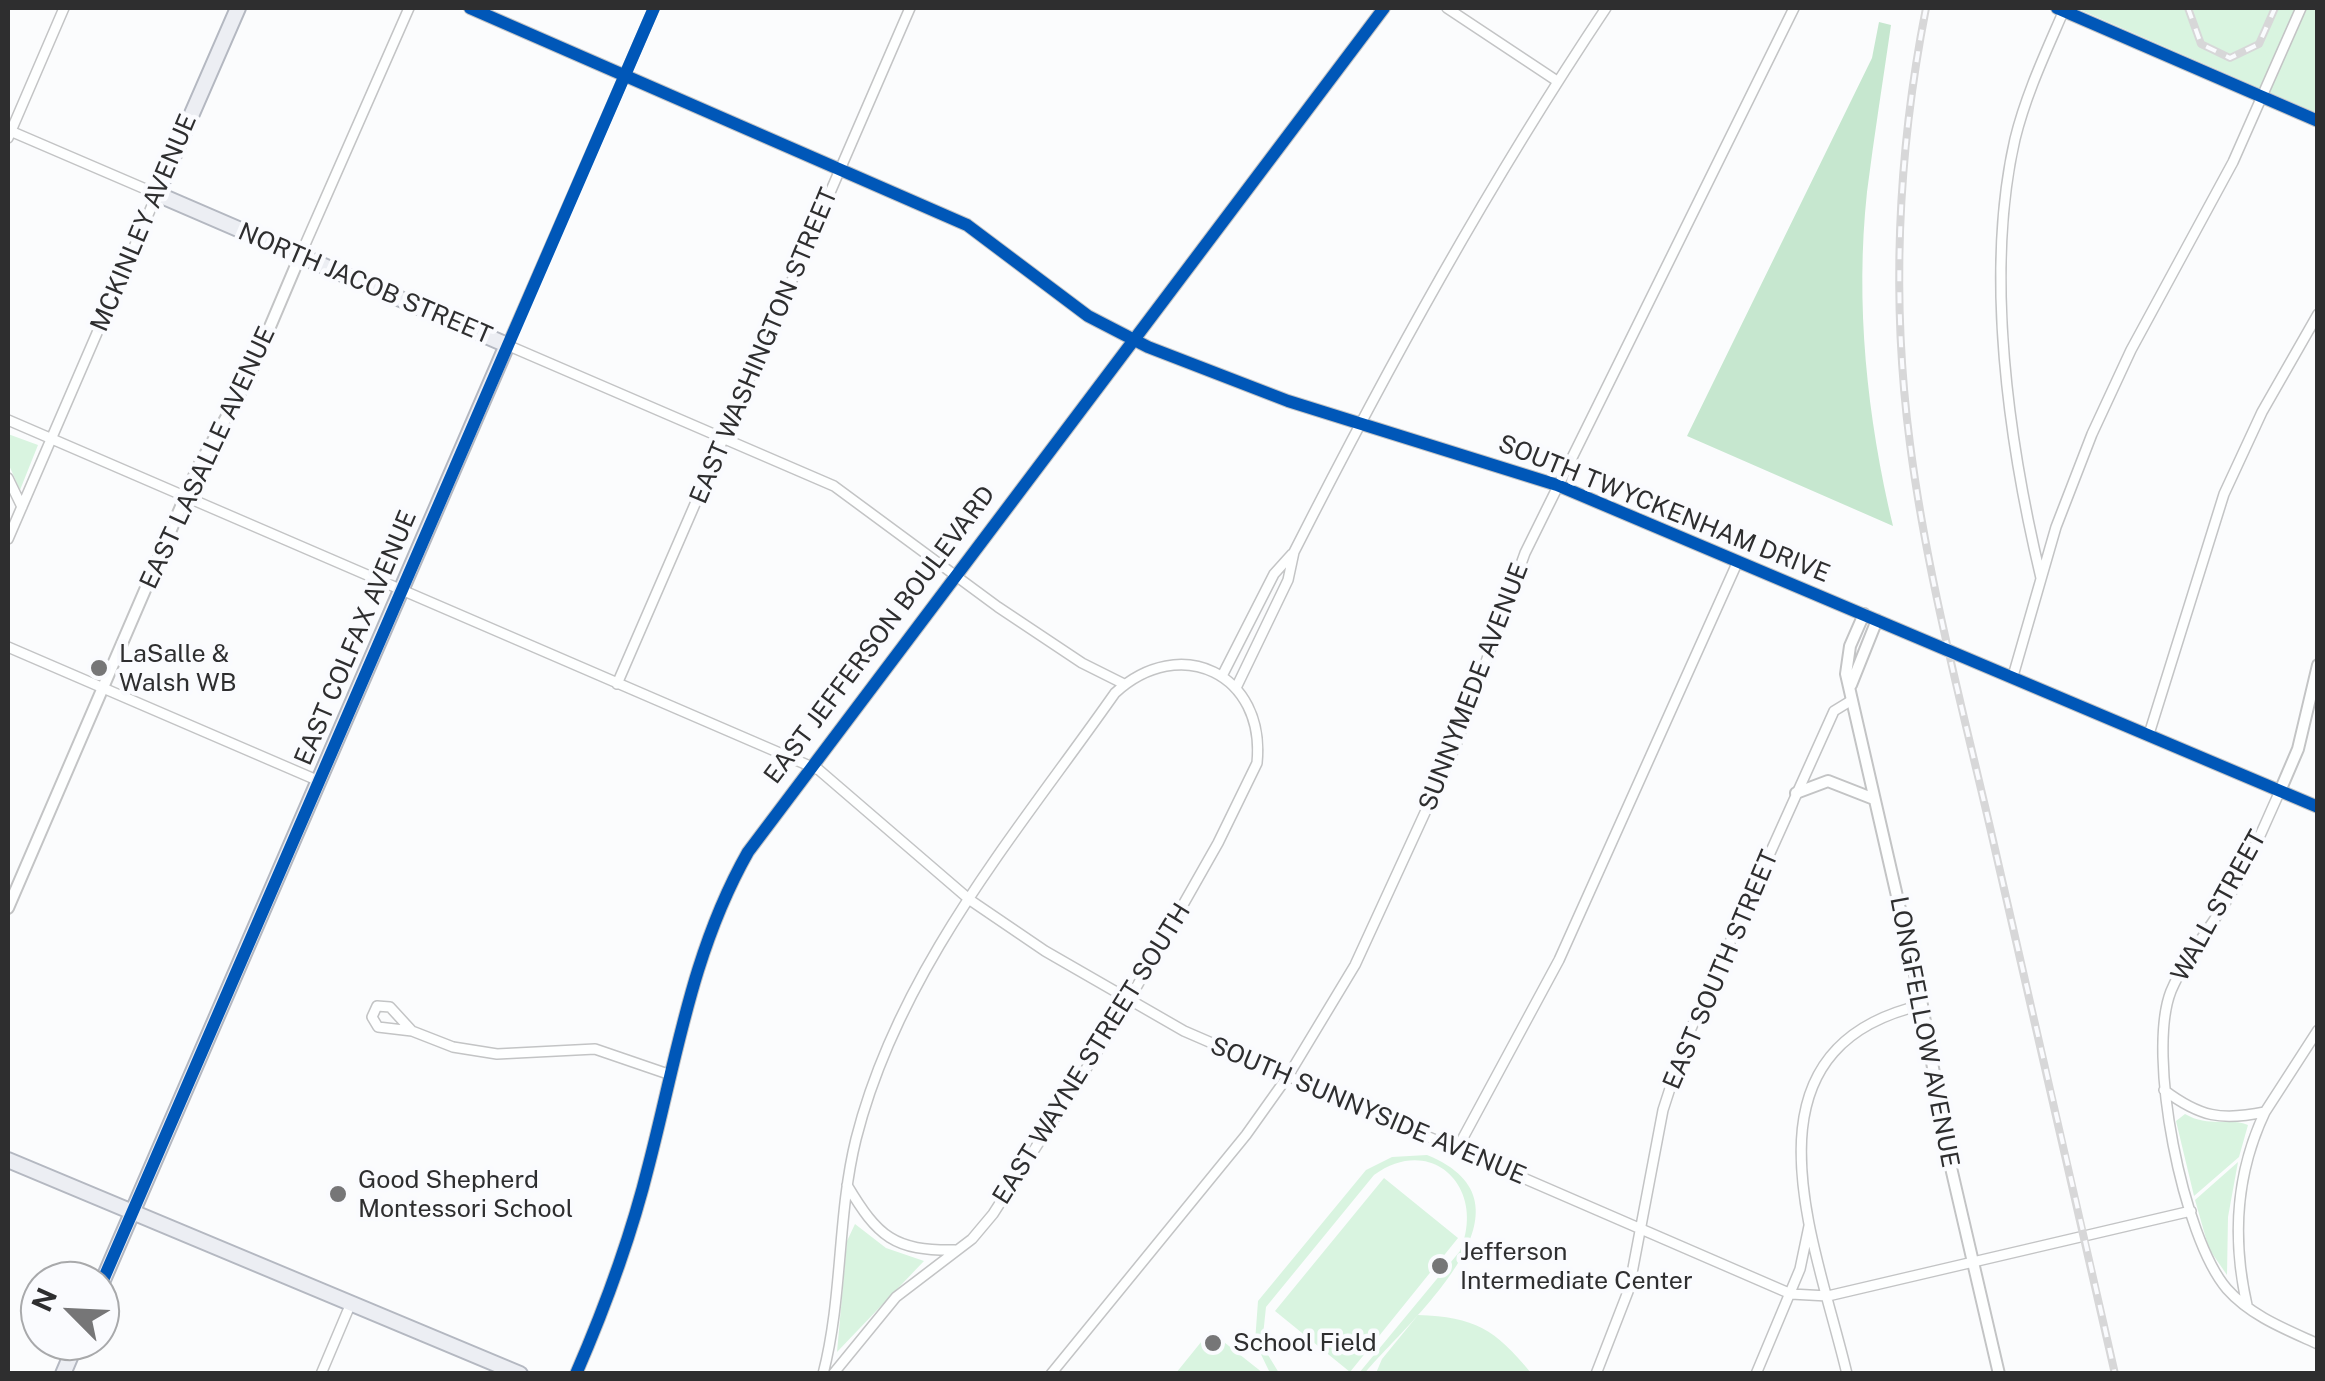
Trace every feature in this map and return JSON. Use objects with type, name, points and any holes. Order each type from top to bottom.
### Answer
[{"type":"main road","name":"MCKINLEY AVENUE","points":[[157,194],[238,8]]},
{"type":"main road","name":"NORTH JACOB STREET","points":[[157,194],[507,346]]},
{"type":"main road","name":"EAST COLFAX AVENUE","points":[[111,1261],[507,346]]},
{"type":"main road","points":[[8,1160],[520,1374]]},
{"type":"street","points":[[8,133],[64,8]]},
{"type":"street","name":"EAST LASALLE AVENUE","points":[[8,908],[185,497],[248,381],[408,8]]},
{"type":"street","name":"SOUTH TWYCKENHAM DRIVE","points":[[470,8],[967,225],[1088,316],[1133,340],[1233,383],[1557,485],[2318,807]]},
{"type":"street","name":"EAST COLFAX AVENUE","points":[[507,346],[654,8]]},
{"type":"street","name":"EAST WASHINGTON STREET","points":[[618,684],[910,8]]},
{"type":"street","name":"EAST JEFFERSON BOULEVARD","points":[[576,1374],[626,1247],[688,995],[720,906],[762,829],[1384,8]]},
{"type":"street","points":[[1447,8],[1556,81]]},
{"type":"street","points":[[823,1374],[836,1298],[847,1186],[866,1104],[896,1024],[926,965],[1124,684],[1146,670],[1174,663],[1203,667],[1236,688],[1288,580],[1294,552],[1461,235],[1606,8]]},
{"type":"street","name":"SUNNYMEDE AVENUE","points":[[1051,1374],[1246,1135],[1288,1076],[1378,919],[1456,745],[1507,595],[1557,485],[1794,8]]},
{"type":"street","points":[[2014,676],[2066,499],[2105,404],[2234,162],[2301,8]]},
{"type":"street","points":[[2041,580],[2021,484],[2008,380],[2006,214],[2021,118],[2061,9],[2318,121]]},
{"type":"street","name":"NORTH JACOB STREET","points":[[8,133],[157,194]]},
{"type":"street","name":"MCKINLEY AVENUE","points":[[8,540],[157,194]]},
{"type":"street","points":[[2149,734],[2224,494],[2262,412],[2318,314]]},
{"type":"street","name":"NORTH JACOB STREET","points":[[507,346],[842,490],[954,575],[1067,653],[1124,684]]},
{"type":"street","name":"SOUTH SUNNYSIDE AVENUE","points":[[8,420],[809,766],[825,774],[970,900],[1128,1001],[1206,1042],[1790,1294],[1828,1296],[2191,1211]]},
{"type":"street","points":[[8,478],[22,507]]},
{"type":"street","points":[[1222,676],[1274,574],[1294,552]]},
{"type":"street","points":[[1457,1149],[1551,977],[1738,561]]},
{"type":"street","name":"LONGFELLOW AVENUE","points":[[1864,614],[1846,659],[1851,696],[1922,1005],[1945,1142],[1999,1374]]},
{"type":"street","points":[[1851,696],[1852,675],[1876,620]]},
{"type":"street","points":[[8,647],[319,781]]},
{"type":"street","name":"WALL STREET","points":[[2247,1308],[2213,1270],[2191,1211],[2164,1090],[2162,1033],[2170,993],[2240,876],[2298,750],[2318,665]]},
{"type":"street","name":"EAST WAYNE STREET SOUTH","points":[[833,1374],[896,1298],[958,1250],[993,1214],[1128,1001],[1254,775],[1258,736],[1236,688]]},
{"type":"street","name":"EAST SOUTH STREET","points":[[1596,1374],[1629,1289],[1663,1110],[1685,1042],[1834,711],[1851,696]]},
{"type":"street","points":[[1796,793],[1828,782],[1874,799]]},
{"type":"street","points":[[1847,1374],[1798,1163],[1798,1136],[1811,1086],[1832,1052],[1881,1017],[1922,1005]]},
{"type":"street","points":[[2318,1030],[2265,1112],[2247,1161],[2237,1229],[2247,1308],[2318,1344]]},
{"type":"street","points":[[412,1031],[452,1047],[497,1054],[578,1048],[611,1052],[668,1074]]},
{"type":"street","points":[[2164,1090],[2206,1116],[2231,1119],[2265,1112]]},
{"type":"street","points":[[847,1186],[867,1219],[896,1243],[915,1249],[958,1250]]},
{"type":"street","points":[[1756,1374],[1790,1294],[1810,1218]]},
{"type":"street","points":[[321,1374],[352,1302]]},
{"type":"green space","points":[[2076,8],[2317,8],[2317,113]]},
{"type":"green space","points":[[1879,22],[1891,25],[1867,192],[1863,318],[1876,444],[1893,526],[1687,436],[1872,58]]},
{"type":"green space","points":[[8,434],[38,445],[20,490],[8,463]]},
{"type":"green space","points":[[2185,1114],[2248,1125],[2239,1157],[2194,1196],[2176,1121]]},
{"type":"green space","points":[[1427,1155],[1461,1176],[1475,1202],[1473,1231],[1459,1262],[1437,1293],[1365,1373],[1359,1373],[1460,1251],[1466,1228],[1466,1207],[1460,1188],[1449,1174],[1434,1164],[1416,1160],[1395,1164],[1374,1175],[1266,1307],[1262,1345],[1279,1373],[1270,1373],[1255,1342],[1258,1301],[1366,1170],[1392,1157]]},
{"type":"green space","points":[[2238,1162],[2228,1217],[2227,1275],[2209,1249],[2195,1200]]},
{"type":"green space","points":[[1384,1178],[1458,1238],[1350,1372],[1275,1311]]},
{"type":"green space","points":[[855,1224],[886,1248],[924,1261],[837,1352],[847,1241]]},
{"type":"green space","points":[[1418,1315],[1455,1319],[1482,1328],[1531,1373],[1376,1373],[1382,1359]]},
{"type":"green space","name":"School Field","points":[[1210,1331],[1263,1373],[1176,1373]]},
{"type":"railway","points":[[1926,8],[1909,116],[1900,225],[1901,335],[1910,444],[1946,641],[2115,1374]]},
{"type":"railway","points":[[2188,8],[2201,44],[2230,58],[2259,44],[2275,8]]},
{"type":"cycle path","points":[[470,8],[967,225],[1088,316],[1148,347],[1288,401],[1557,485],[2318,807]]},
{"type":"cycle path","points":[[111,1261],[654,8]]},
{"type":"cycle path","points":[[576,1374],[634,1218],[699,966],[748,852],[1384,8]]},
{"type":"cycle path","points":[[2057,8],[2318,121]]},
{"type":"place","name":"LaSalle & Walsh WB","points":[[99,668]]},
{"type":"place","name":"Good Shepherd Montessori School","points":[[338,1194]]},
{"type":"place","name":"Jefferson Intermediate Center","points":[[1440,1266]]},
{"type":"place","name":"School Field","points":[[1213,1343]]}]
